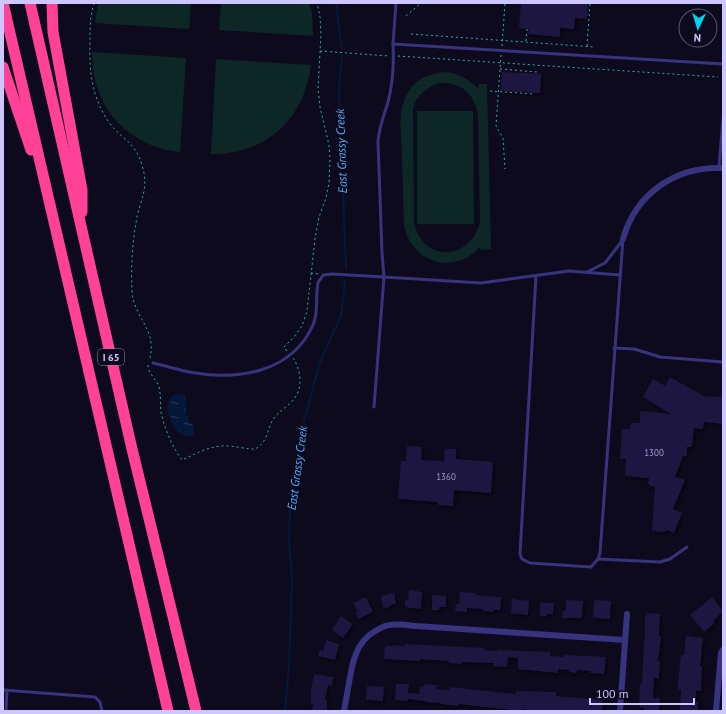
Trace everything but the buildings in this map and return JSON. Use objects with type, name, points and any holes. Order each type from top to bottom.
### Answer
[{"type":"highway","name":"I 65","points":[[3,3],[168,711]]},
{"type":"highway","name":"I 65","points":[[30,3],[134,457],[196,711]]},
{"type":"highway","points":[[52,3],[52,32],[82,190],[82,235]]},
{"type":"highway","points":[[3,67],[34,158],[92,385]]},
{"type":"street","points":[[623,239],[628,223],[634,213],[657,187],[674,177],[696,169],[721,167]]},
{"type":"street","points":[[620,711],[627,614]]},
{"type":"street","points":[[344,711],[354,657],[358,648],[365,639],[386,626],[410,626],[625,640]]},
{"type":"street","points":[[716,711],[721,653],[723,650]]},
{"type":"lane","points":[[374,407],[384,277],[378,134],[388,101],[392,78],[396,3]]},
{"type":"lane","points":[[394,44],[723,64]]},
{"type":"lane","points":[[721,167],[723,118]]},
{"type":"lane","points":[[536,276],[520,554],[522,559],[530,563],[591,567],[598,559],[600,553],[623,239]]},
{"type":"lane","points":[[586,272],[605,262],[623,239]]},
{"type":"lane","points":[[153,363],[195,373],[230,375],[264,370],[296,351],[307,338],[314,323],[317,310],[318,282],[323,275],[332,274],[481,284],[569,271],[620,275]]},
{"type":"lane","points":[[614,348],[634,349],[660,357],[723,362]]},
{"type":"lane","points":[[598,559],[660,562],[670,559],[687,547]]},
{"type":"lane","points":[[3,690],[95,696],[100,702],[102,711]]},
{"type":"lane","points":[[6,711],[7,690]]},
{"type":"path","points":[[94,3],[90,28],[89,61],[96,98],[112,125],[133,146],[138,154],[143,166],[146,183],[145,193],[136,224],[132,291],[134,305],[151,336],[152,352],[148,371],[157,382],[162,412],[168,435],[182,460],[210,448],[235,446],[250,450],[260,446],[266,439],[274,418],[296,396],[299,386],[300,376],[297,367],[284,347],[302,326],[307,311],[310,273],[315,239],[319,217],[326,198],[329,183],[329,145],[320,107],[318,90],[320,17],[317,3]]},
{"type":"path","points":[[406,16],[421,3]]},
{"type":"path","points":[[505,3],[496,126],[503,138],[505,169]]},
{"type":"path","points":[[587,46],[590,3]]},
{"type":"path","points":[[526,42],[527,29]]},
{"type":"path","points":[[411,34],[595,47]]},
{"type":"path","points":[[320,51],[718,77]]},
{"type":"path","points":[[500,69],[537,72]]},
{"type":"path","points":[[490,91],[534,94]]},
{"type":"path","points":[[310,273],[323,275]]},
{"type":"green space","points":[[98,3],[191,3],[189,29],[95,23]]},
{"type":"green space","points":[[221,3],[309,3],[312,13],[313,36],[219,30]]},
{"type":"green space","points":[[92,52],[186,58],[180,152],[161,148],[143,141],[128,132],[116,120],[106,106],[98,90]]},
{"type":"green space","points":[[216,59],[311,65],[307,85],[300,102],[291,117],[279,130],[265,140],[249,148],[211,154]]},
{"type":"green space","points":[[447,72],[460,76],[478,88],[479,84],[487,84],[491,249],[481,250],[480,247],[470,256],[458,261],[446,263],[434,261],[424,256],[415,248],[408,237],[404,224],[401,134],[402,108],[404,100],[411,88],[424,77]],"holes":[[[439,83],[447,83],[461,87],[466,91],[474,101],[478,116],[480,223],[474,236],[466,245],[457,250],[447,252],[436,251],[427,245],[419,236],[414,223],[413,108],[417,99],[430,87]]]},
{"type":"green space","points":[[417,111],[473,111],[474,224],[417,224]]},
{"type":"water","points":[[176,394],[184,395],[186,397],[187,415],[194,428],[193,436],[186,436],[180,432],[174,427],[170,420],[168,405],[170,399]]},
{"type":"waterway","name":"East Grassy Creek","points":[[336,3],[342,49]]},
{"type":"waterway","name":"East Grassy Creek","points":[[342,56],[339,89],[346,269]]},
{"type":"waterway","name":"East Grassy Creek","points":[[285,711],[289,666],[292,578],[289,540],[290,504],[304,421],[320,362],[341,316],[345,280]]}]
